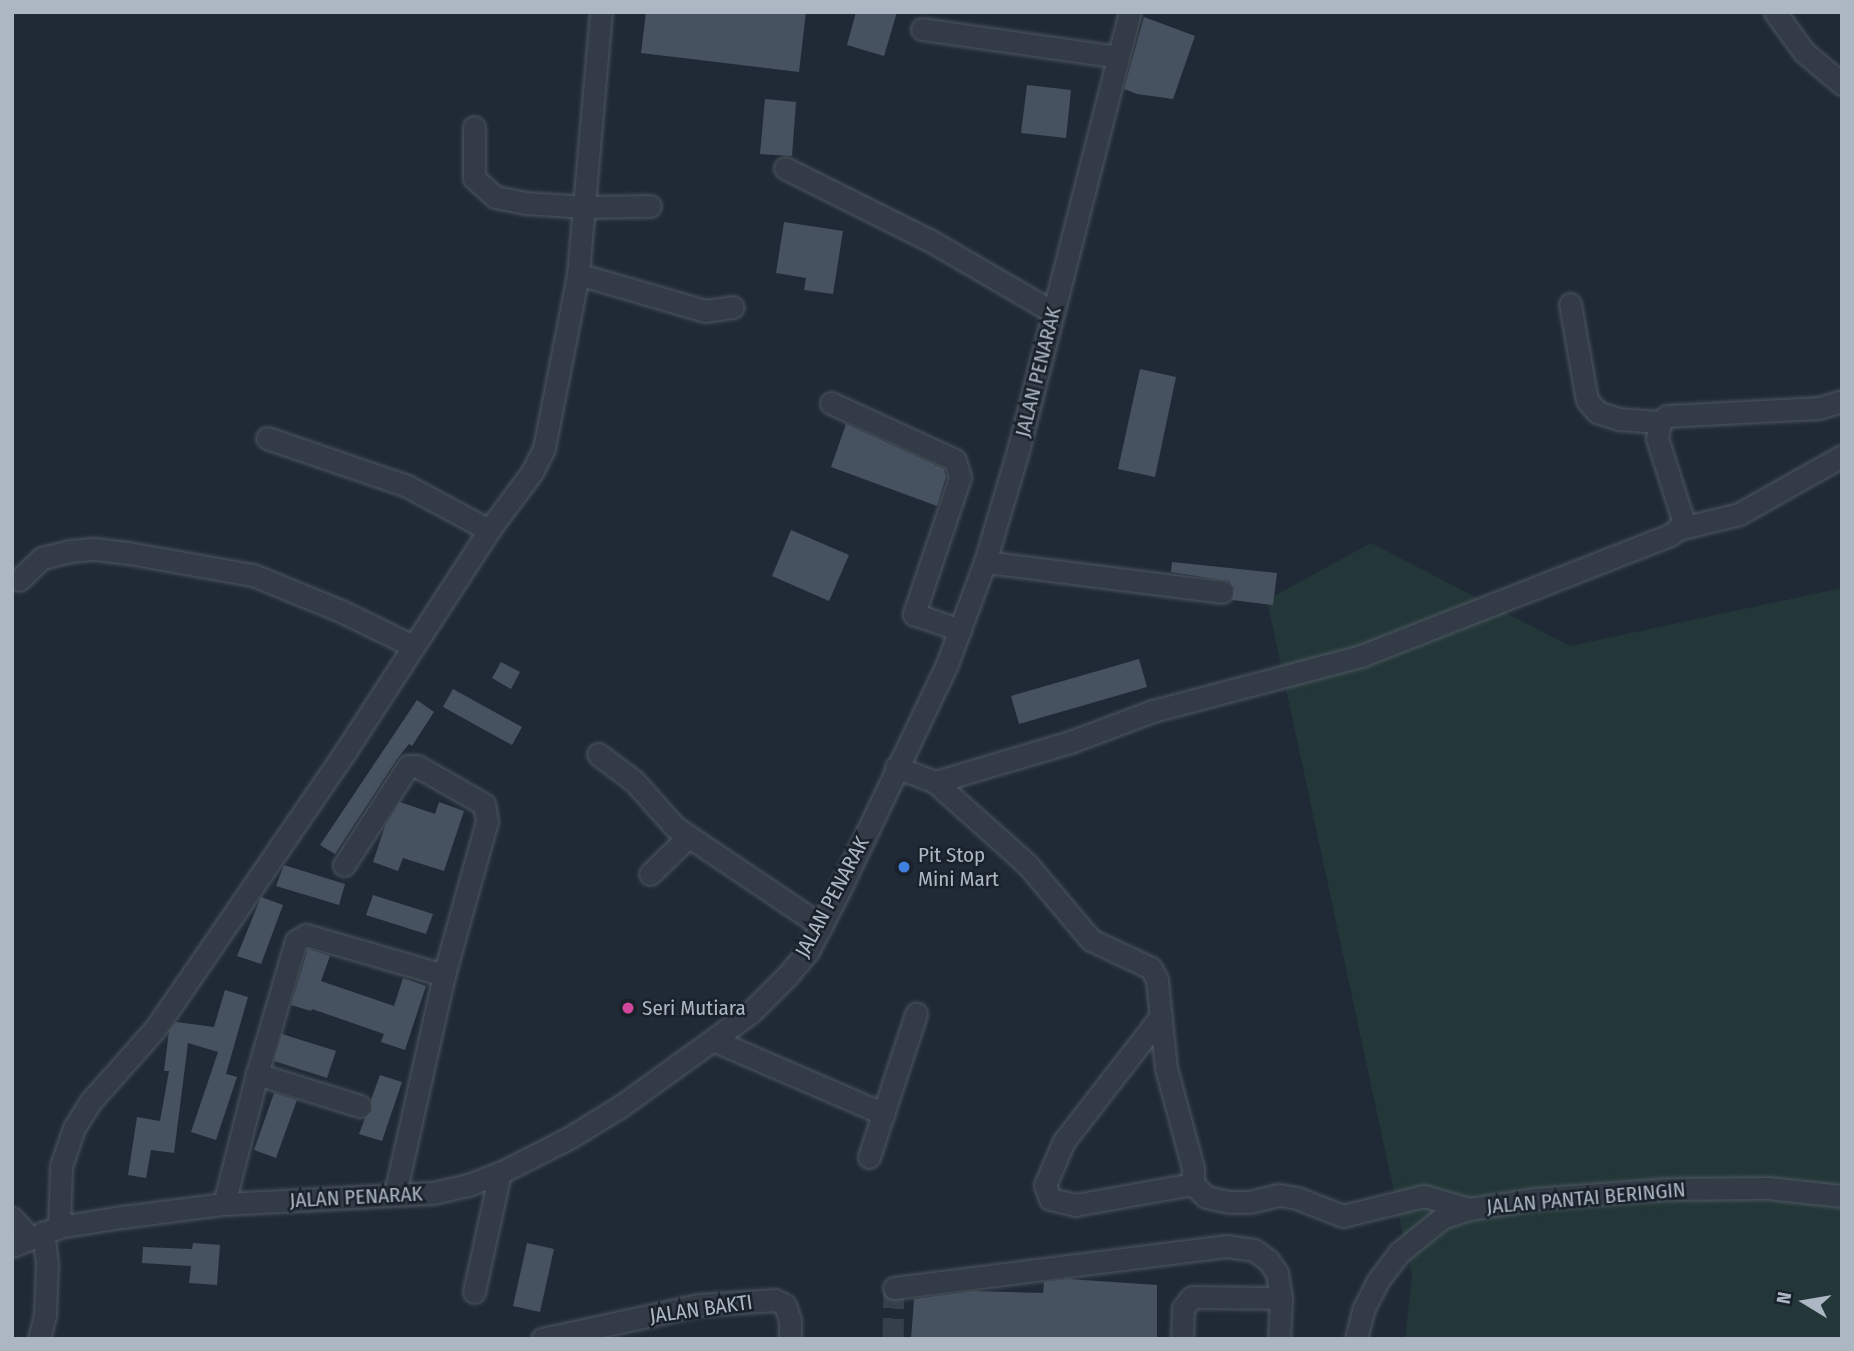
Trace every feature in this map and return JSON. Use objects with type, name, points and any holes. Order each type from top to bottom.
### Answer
[{"type":"street","points":[[36,1235],[74,1128],[91,1101],[155,1029],[345,752],[489,530],[532,472],[544,448],[578,274],[586,207],[601,12]]},
{"type":"street","name":"JALAN PENARAK","points":[[36,1235],[224,1204],[433,1193],[468,1185],[500,1173],[569,1138],[621,1106],[750,1013],[786,976],[808,951],[822,926],[947,664],[985,562],[1019,447],[1130,12]]},
{"type":"street","points":[[1775,12],[1804,52],[1842,84]]},
{"type":"street","points":[[922,29],[1118,57]]},
{"type":"street","points":[[474,127],[474,178],[495,197],[524,203],[586,207],[649,206]]},
{"type":"street","points":[[785,168],[931,241],[1053,312]]},
{"type":"street","points":[[578,274],[705,310],[733,307]]},
{"type":"street","points":[[1570,304],[1587,400],[1597,412],[1618,419],[1660,422]]},
{"type":"street","points":[[935,782],[1073,741],[1153,711],[1361,656],[1670,536],[1683,520],[1657,438],[1660,422],[1667,416],[1819,408],[1842,401]]},
{"type":"street","points":[[831,403],[955,460],[960,477],[914,614],[960,630]]},
{"type":"street","points":[[267,439],[407,486],[489,530]]},
{"type":"street","points":[[1678,529],[1739,514],[1842,456]]},
{"type":"street","points":[[19,580],[42,558],[70,551],[95,549],[128,553],[253,575],[343,612],[413,646]]},
{"type":"street","points":[[985,562],[1222,592]]},
{"type":"street","points":[[598,754],[634,781],[688,837],[822,926]]},
{"type":"street","points":[[344,865],[408,766],[417,766],[484,804],[487,821],[444,975],[394,1195]]},
{"type":"street","points":[[897,767],[935,782],[1027,864],[1091,940],[1151,968],[1157,980],[1166,1068],[1193,1168],[1193,1184],[1206,1197],[1228,1202],[1250,1202],[1279,1195],[1297,1198],[1343,1216],[1424,1196],[1469,1209]]},
{"type":"street","points":[[650,874],[688,837]]},
{"type":"street","points":[[224,1204],[257,1074],[296,941],[306,935],[444,975]]},
{"type":"street","points":[[869,1157],[916,1013]]},
{"type":"street","points":[[1161,1016],[1064,1141],[1045,1185],[1050,1199],[1075,1205],[1193,1184]]},
{"type":"street","points":[[713,1040],[884,1115]]},
{"type":"street","points":[[257,1074],[360,1106]]},
{"type":"street","points":[[474,1292],[500,1173]]},
{"type":"street","name":"JALAN PANTAI BERINGIN","points":[[1356,1339],[1364,1308],[1377,1282],[1400,1252],[1442,1218],[1469,1209],[1534,1199],[1666,1189],[1768,1188],[1842,1196]]},
{"type":"street","points":[[12,1218],[36,1235],[47,1264],[45,1315],[39,1339]]},
{"type":"street","points":[[894,1288],[1226,1246],[1254,1250],[1268,1259],[1277,1273],[1281,1297],[1279,1339]]},
{"type":"street","points":[[1182,1339],[1183,1308],[1192,1297],[1281,1297]]},
{"type":"street","name":"JALAN BAKTI","points":[[542,1339],[698,1305],[763,1300],[775,1300],[785,1304],[790,1320],[790,1339]]},
{"type":"green space","points":[[1371,543],[1570,646],[1842,588],[1842,1339],[1405,1339],[1412,1276],[1267,600]]},
{"type":"building","points":[[646,12],[806,12],[799,72],[641,53]]},
{"type":"building","points":[[856,12],[897,12],[884,56],[847,45]]},
{"type":"building","points":[[1144,17],[1195,36],[1173,99],[1137,94],[1124,89]]},
{"type":"building","points":[[1027,85],[1071,90],[1066,138],[1021,133]]},
{"type":"building","points":[[765,99],[796,102],[792,156],[760,154]]},
{"type":"building","points":[[784,222],[843,231],[833,294],[804,290],[806,278],[776,273]]},
{"type":"building","points":[[1140,369],[1176,377],[1155,477],[1118,469]]},
{"type":"building","points":[[846,424],[944,469],[946,477],[937,506],[831,467]]},
{"type":"building","points":[[791,530],[849,555],[829,601],[772,576]]},
{"type":"building","points":[[1172,562],[1277,573],[1273,605],[1232,600],[1234,588],[1229,581],[1171,572]]},
{"type":"building","points":[[1139,659],[1147,687],[1019,724],[1011,696]]},
{"type":"building","points":[[501,662],[520,672],[511,689],[492,678]]},
{"type":"building","points":[[453,689],[522,727],[512,745],[443,707]]},
{"type":"building","points":[[417,700],[434,712],[412,746],[409,744],[397,759],[335,854],[320,845]]},
{"type":"building","points":[[400,802],[435,814],[439,802],[464,811],[444,871],[403,858],[398,871],[373,862],[385,826]]},
{"type":"building","points":[[284,865],[345,884],[339,905],[276,886]]},
{"type":"building","points":[[373,895],[433,914],[426,934],[366,915]]},
{"type":"building","points":[[261,897],[283,905],[261,964],[237,956]]},
{"type":"building","points":[[308,949],[330,956],[321,981],[394,1006],[403,978],[426,986],[405,1050],[381,1042],[384,1034],[312,1009],[311,1011],[291,1005]]},
{"type":"building","points":[[225,990],[248,997],[226,1074],[237,1077],[216,1140],[191,1132],[218,1052],[188,1043],[174,1153],[151,1150],[146,1178],[128,1175],[137,1117],[160,1121],[169,1071],[164,1071],[169,1031],[176,1022],[214,1027]]},
{"type":"building","points":[[282,1034],[336,1051],[327,1078],[274,1061]]},
{"type":"building","points":[[380,1075],[402,1082],[382,1141],[359,1134],[365,1118],[372,1111],[371,1100]]},
{"type":"building","points":[[274,1093],[297,1100],[276,1158],[254,1150]]},
{"type":"building","points":[[193,1243],[220,1245],[217,1285],[189,1283],[191,1266],[142,1263],[143,1247],[192,1249]]},
{"type":"building","points":[[527,1243],[554,1249],[540,1312],[513,1306]]},
{"type":"building","points":[[1068,1279],[1157,1285],[1157,1339],[911,1339],[914,1299],[973,1291],[1043,1293],[1044,1282]]},
{"type":"tunnel","points":[[893,1339],[894,1288]]},
{"type":"place","name":"Pit Stop Mini Mart","points":[[904,867]]},
{"type":"place","name":"Seri Mutiara","points":[[628,1008]]}]
